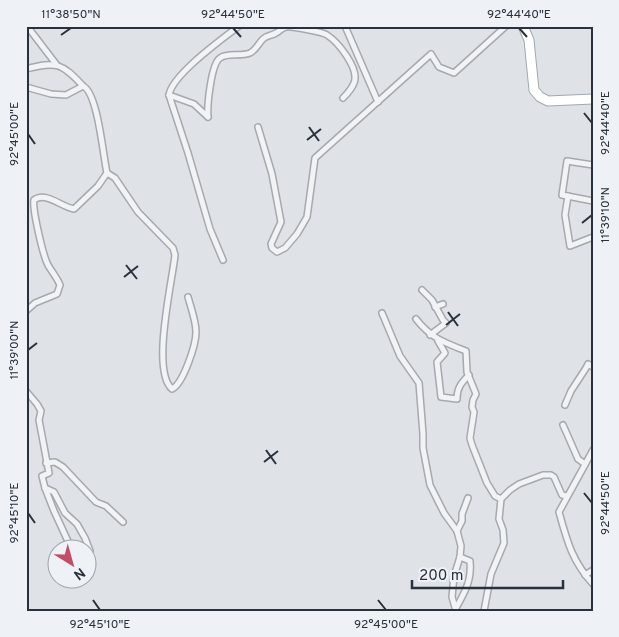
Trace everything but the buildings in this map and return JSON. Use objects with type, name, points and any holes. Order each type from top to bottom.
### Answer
[{"type":"main road","points":[[523,26],[529,40],[534,90],[540,97],[548,101],[593,99]]},
{"type":"street","points":[[26,311],[36,303],[57,294],[60,285],[48,264],[37,227],[36,212],[32,205],[34,200],[37,197],[46,198],[74,209],[98,186],[107,173],[98,121],[90,92],[74,75],[56,64],[27,26]]},
{"type":"street","points":[[223,260],[210,229],[169,94],[170,89],[179,77],[239,26]]},
{"type":"street","points":[[345,26],[378,102]]},
{"type":"street","points":[[258,127],[272,174],[281,222],[271,244],[272,248],[277,252],[285,248],[297,234],[307,217],[315,158],[431,54],[439,67],[454,73],[506,26]]},
{"type":"street","points":[[169,94],[194,104],[208,117],[213,72],[215,63],[219,58],[226,55],[251,53],[267,36],[276,34],[281,29],[288,27],[326,34],[351,61],[355,72],[355,82],[343,98]]},
{"type":"street","points":[[26,69],[40,67],[47,63],[56,64]]},
{"type":"street","points":[[26,87],[51,94],[66,95],[83,86]]},
{"type":"street","points":[[593,165],[567,161],[562,195],[593,202]]},
{"type":"street","points":[[107,173],[115,178],[138,212],[173,248],[175,255],[163,345],[163,374],[167,385],[172,389],[177,387],[183,377],[195,341],[196,330],[188,297]]},
{"type":"street","points":[[568,196],[565,215],[570,246],[593,237]]},
{"type":"street","points":[[422,290],[432,300],[446,323],[430,335]]},
{"type":"street","points":[[435,307],[443,304]]},
{"type":"street","points":[[382,313],[400,356],[419,383],[424,434],[423,448],[430,485],[444,513],[457,531],[461,546],[460,557],[454,576],[452,597],[456,609]]},
{"type":"street","points":[[416,319],[430,335],[466,351],[469,375],[476,394],[472,400],[474,412],[470,438],[487,483],[495,496],[502,499]]},
{"type":"street","points":[[438,340],[445,354],[437,362],[441,397],[457,399],[457,390],[460,383],[469,375]]},
{"type":"street","points":[[565,405],[571,391],[588,364],[593,367]]},
{"type":"street","points":[[26,391],[38,404],[41,411],[39,420],[49,473],[42,476],[45,488],[68,540]]},
{"type":"street","points":[[564,425],[578,459],[585,464]]},
{"type":"street","points":[[593,450],[566,496],[559,512],[569,549],[585,575],[593,584]]},
{"type":"street","points":[[46,463],[54,462],[63,466],[96,502],[106,506],[123,522]]},
{"type":"street","points":[[484,611],[491,574],[504,543],[503,530],[499,519],[502,499],[519,484],[551,475],[554,477],[562,495],[566,496]]},
{"type":"street","points":[[45,488],[54,492],[65,513],[77,524],[86,540]]},
{"type":"street","points":[[457,531],[462,521],[462,514],[468,498]]},
{"type":"street","points":[[456,609],[467,590],[471,568],[470,561],[460,557]]},
{"type":"street","points":[[585,575],[593,570]]}]
